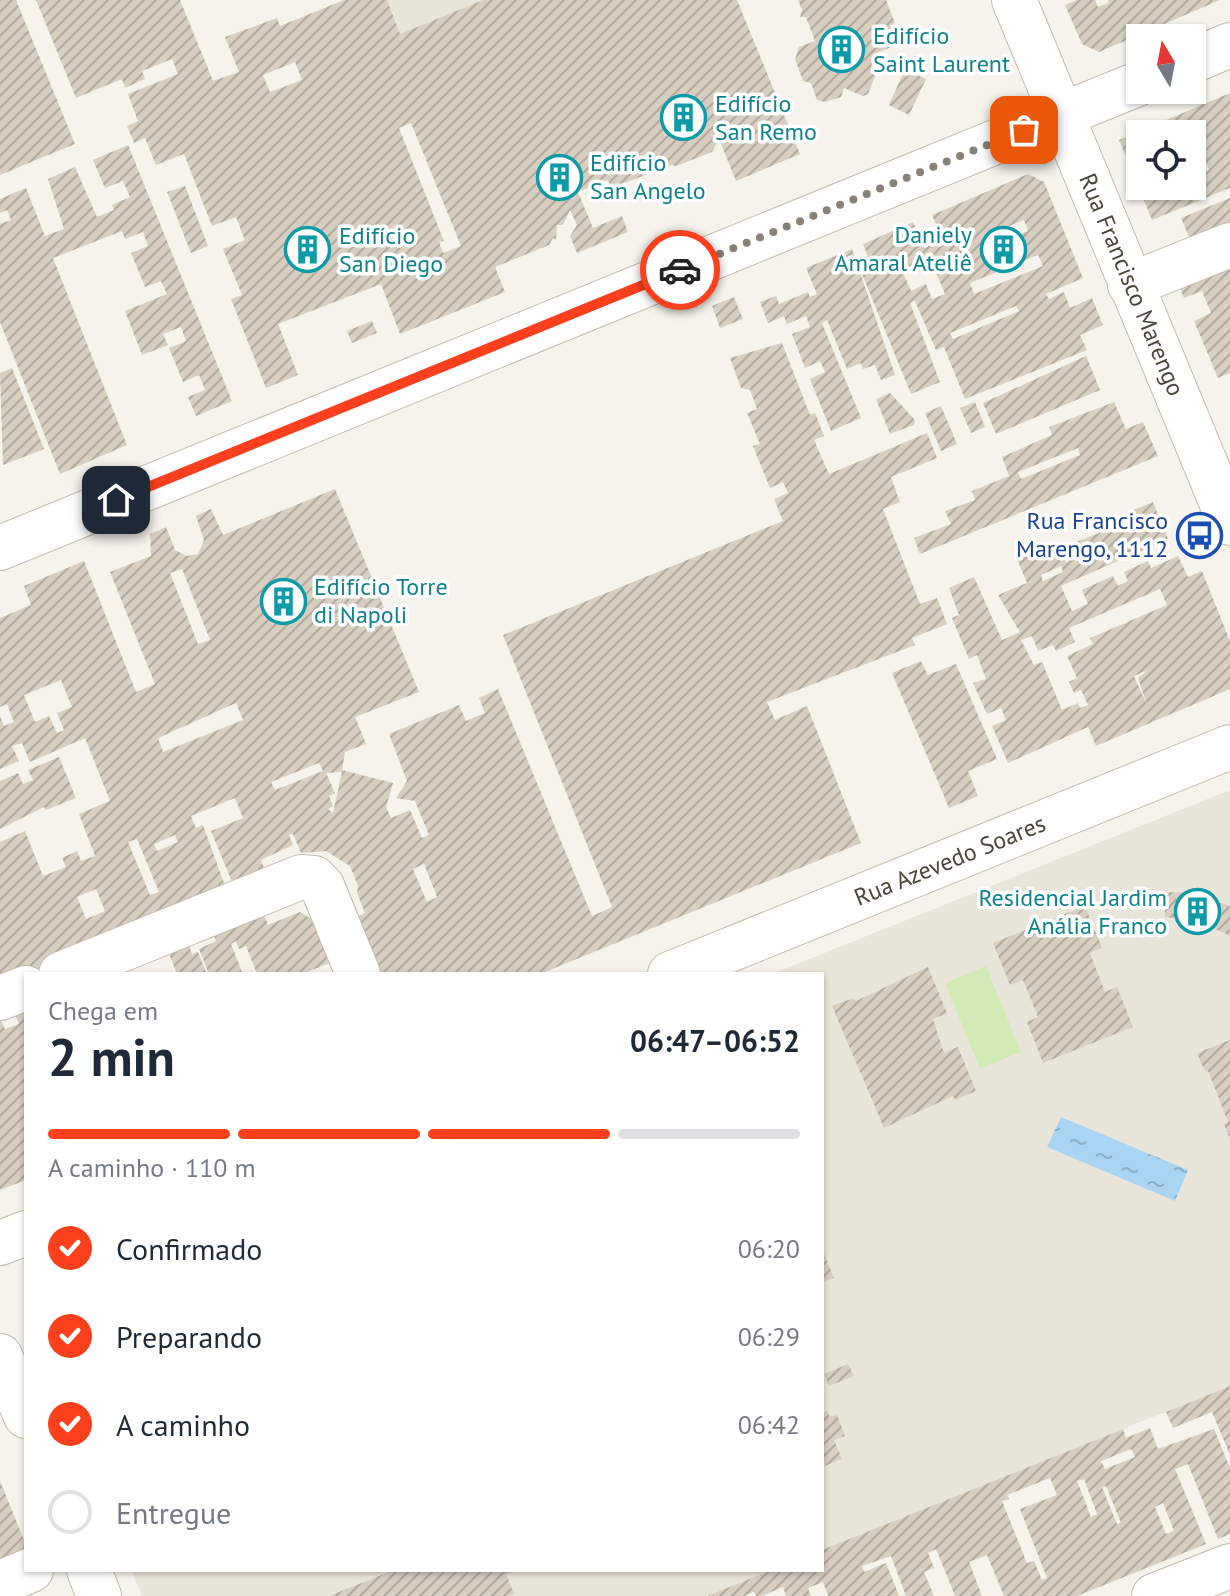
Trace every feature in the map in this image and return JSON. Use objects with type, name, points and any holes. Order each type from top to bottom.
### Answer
[{"type":"street","name":"Rua Francisco Marengo","points":[[1014,0],[1230,523]]},
{"type":"street","points":[[1206,55],[1230,45]]},
{"type":"street","points":[[0,548],[1126,89]]},
{"type":"street","points":[[1130,285],[1230,245]]},
{"type":"street","name":"Rua Azevedo Soares","points":[[675,972],[1230,747]]},
{"type":"street","points":[[66,972],[301,877],[314,878],[322,886],[357,972]]},
{"type":"street","points":[[0,998],[24,989]]},
{"type":"street","points":[[0,1243],[24,1234]]},
{"type":"street","points":[[0,1356],[24,1411]]},
{"type":"street","points":[[1154,1596],[1230,1566]]},
{"type":"street","points":[[0,1583],[26,1572]]},
{"type":"street","points":[[90,1572],[99,1596]]},
{"type":"shaded area","points":[[387,0],[483,0],[400,34]]},
{"type":"shaded area","points":[[1230,790],[1230,1386],[824,1549],[824,972],[777,972]]},
{"type":"shaded area","points":[[132,1572],[767,1572],[707,1596],[142,1596]]},
{"type":"green space","points":[[986,966],[1021,1052],[980,1069],[945,983]]},
{"type":"water","points":[[1061,1117],[1188,1170],[1175,1201],[1047,1147]]},
{"type":"building","points":[[0,0],[16,0],[75,144],[0,175]]},
{"type":"building","points":[[36,0],[180,0],[213,81],[239,72],[225,37],[277,18],[280,26],[344,0],[387,0],[400,34],[483,0],[737,0],[800,154],[736,181],[719,139],[712,152],[676,166],[611,188],[608,180],[578,192],[593,228],[622,216],[628,232],[577,253],[570,236],[577,225],[570,210],[563,225],[557,225],[556,240],[553,238],[549,245],[495,267],[505,292],[400,334],[381,284],[278,324],[298,375],[266,388],[231,299],[242,295],[223,249],[245,240],[236,217],[212,226],[184,154],[156,165],[145,138],[134,143],[127,126],[138,121],[128,94],[178,74],[172,59],[142,71],[145,79],[125,88],[122,79],[76,98]],"holes":[[[295,62],[302,80],[270,92],[263,75]],[[411,123],[461,246],[443,253],[439,242],[444,241],[399,128]]]},
{"type":"building","name":"Edifício Saint Laurent","points":[[798,0],[886,0],[895,23],[890,25],[894,46],[879,52],[876,57],[882,60],[880,65],[872,63],[871,68],[876,74],[868,94],[863,96],[844,88],[841,97],[825,102],[817,100],[811,83],[803,81],[795,59],[799,47],[815,41],[806,17],[800,17],[802,10]]},
{"type":"building","points":[[1077,0],[1095,0],[1098,7],[1109,3],[1108,0],[1220,0],[1164,24],[1126,24],[1126,40],[1099,52],[1082,44],[1065,5]]},
{"type":"building","points":[[905,69],[926,79],[909,115],[889,105]]},
{"type":"building","points":[[1230,93],[1230,188],[1206,198],[1206,171],[1209,170],[1206,162],[1206,120],[1166,120]]},
{"type":"building","points":[[1126,137],[1126,157],[1119,140]]},
{"type":"building","points":[[128,145],[232,401],[196,416],[188,397],[205,390],[199,375],[183,382],[169,348],[186,341],[181,327],[163,334],[168,345],[142,355],[125,311],[167,294],[161,281],[145,287],[131,253],[148,246],[143,232],[125,239],[122,231],[53,258],[127,445],[60,474],[0,322],[0,224],[11,220],[7,210],[0,213],[0,199],[26,188],[45,236],[64,229],[48,179],[75,167],[97,217],[114,210],[112,205],[130,197],[123,181],[105,188],[93,160]]},
{"type":"building","points":[[1028,174],[1044,182],[1083,278],[1046,294],[1049,299],[1064,292],[1070,308],[1092,298],[1103,325],[1080,335],[1087,350],[965,399],[944,347],[936,350],[915,301],[910,303],[940,382],[911,394],[862,274],[873,270],[863,244],[913,222],[924,248],[943,240],[932,215]],"holes":[[[1024,220],[1028,231],[986,247],[982,237]],[[1038,255],[1043,266],[974,294],[970,283]],[[930,258],[945,294],[932,299],[926,284],[911,291],[902,270]],[[1016,306],[1019,311],[953,339],[950,333]]]},
{"type":"building","points":[[185,186],[208,246],[191,253],[167,192]]},
{"type":"building","points":[[1230,198],[1230,234],[1194,249],[1181,218]]},
{"type":"building","points":[[1144,200],[1201,200],[1152,220]]},
{"type":"building","points":[[852,249],[895,375],[881,380],[875,365],[863,369],[861,363],[847,369],[827,320],[822,323],[861,418],[831,431],[810,379],[825,372],[820,361],[805,368],[792,334],[810,327],[806,316],[787,324],[784,316],[768,323],[760,302],[776,296],[779,304],[808,292],[810,297],[817,294],[806,268]]},
{"type":"building","points":[[1230,255],[1230,373],[1218,378],[1194,321],[1211,313],[1202,291],[1184,298],[1176,278]]},
{"type":"building","points":[[734,297],[743,319],[720,328],[712,306]]},
{"type":"building","points":[[372,321],[377,333],[352,343],[347,331]]},
{"type":"building","points":[[782,343],[810,415],[815,413],[824,436],[814,440],[829,474],[927,433],[937,458],[891,477],[900,502],[883,509],[920,604],[937,598],[947,624],[912,638],[915,645],[767,702],[775,720],[807,706],[861,843],[545,972],[368,972],[349,920],[365,913],[357,893],[358,886],[350,866],[326,851],[301,853],[293,834],[289,835],[293,845],[261,860],[269,881],[237,894],[211,831],[243,818],[235,798],[191,816],[196,828],[203,825],[229,897],[44,972],[24,972],[24,980],[0,990],[0,842],[25,831],[43,876],[66,867],[62,858],[77,851],[81,861],[95,856],[79,814],[110,801],[85,738],[30,762],[22,743],[12,746],[19,761],[0,769],[0,716],[4,726],[14,722],[7,704],[0,707],[0,618],[31,605],[24,586],[84,561],[136,692],[155,684],[110,572],[151,556],[150,534],[166,527],[175,550],[187,556],[198,554],[204,540],[196,516],[211,509],[223,535],[335,489],[419,692],[355,717],[366,744],[345,752],[342,770],[393,783],[386,807],[391,818],[410,810],[422,838],[429,835],[415,801],[396,798],[407,781],[389,734],[459,705],[466,721],[485,713],[479,698],[498,689],[592,916],[612,907],[503,635],[783,521],[774,499],[788,493],[783,482],[770,488],[753,446],[760,444],[747,413],[757,409],[750,390],[741,388],[730,358]],"holes":[[[182,569],[210,640],[198,644],[170,573]],[[61,680],[72,707],[57,713],[64,730],[57,733],[49,716],[35,722],[24,695]],[[236,703],[243,720],[163,752],[158,738]],[[319,763],[323,771],[275,790],[271,782]],[[342,772],[333,813],[328,809],[333,806],[329,796],[335,793],[326,773]],[[175,835],[178,842],[157,851],[154,844]],[[137,839],[159,892],[150,895],[128,842]],[[424,864],[437,897],[427,902],[413,869]],[[96,889],[105,911],[86,919],[77,897]]]},
{"type":"building","points":[[1086,356],[1100,390],[996,434],[983,403]]},
{"type":"building","points":[[12,368],[44,449],[3,465],[0,373]]},
{"type":"building","points":[[890,393],[915,420],[914,425],[890,434],[876,399]]},
{"type":"building","points":[[975,402],[985,427],[971,433],[960,408]]},
{"type":"building","points":[[1114,402],[1126,429],[1143,422],[1158,456],[920,554],[914,538],[951,524],[945,511],[975,500],[972,491],[1009,476],[1002,457],[1052,435],[1049,427]],"holes":[[[1078,448],[1080,455],[1021,479],[1018,472]]]},
{"type":"building","points":[[941,406],[957,444],[941,451],[925,413]]},
{"type":"building","points":[[1153,502],[1168,539],[1061,586],[1072,611],[1088,604],[1082,590],[1113,576],[1118,586],[1128,581],[1124,572],[1148,561],[1151,568],[1178,556],[1188,577],[1202,571],[1230,641],[1230,689],[1096,746],[1088,727],[1008,763],[992,726],[1006,720],[1001,708],[987,714],[973,683],[986,679],[977,655],[969,659],[952,618],[959,615],[949,588],[974,577],[1002,640],[1020,632],[998,595],[1027,583],[1017,559],[1058,542],[1066,563],[1069,561],[1063,547],[1135,519],[1131,511]],"holes":[[[1061,566],[1063,572],[1043,581],[1041,575]],[[1160,589],[1167,605],[1090,638],[1093,644],[1067,656],[1077,678],[1069,682],[1074,693],[1081,690],[1088,705],[1080,708],[1078,703],[1062,710],[1042,662],[1034,665],[1021,640],[1032,636],[1038,651],[1053,645],[1056,651],[1075,642],[1069,628]],[[1148,670],[1138,678],[1147,705],[1134,676]]]},
{"type":"building","points":[[921,661],[928,675],[956,664],[997,759],[968,771],[978,796],[949,808],[892,673]]},
{"type":"building","points":[[59,757],[76,798],[46,810],[44,807],[0,829],[0,781],[18,773],[23,784],[33,780],[28,770]]},
{"type":"building","name":"Residencial Jardim Anália Franco","points":[[1164,892],[1189,893],[1230,906],[1230,936],[1201,922],[1165,917]]},
{"type":"building","points":[[1085,906],[1102,948],[1090,953],[1105,992],[1117,987],[1133,1027],[1043,1063],[1027,1022],[1038,1017],[1023,980],[1010,985],[993,943]]},
{"type":"building","points":[[261,907],[268,925],[300,912],[315,921],[332,962],[307,972],[256,972],[246,946],[239,949],[236,941],[231,944],[242,972],[208,972],[199,949],[216,941],[211,928]]},
{"type":"building","points":[[186,938],[192,954],[198,952],[206,972],[176,972],[166,946]]},
{"type":"building","points":[[928,967],[947,1013],[933,1019],[944,1053],[958,1047],[976,1091],[955,1100],[953,1096],[884,1128],[832,1006],[854,998],[856,1001]]},
{"type":"building","points":[[24,1003],[24,1181],[0,1190],[0,1018],[5,1029],[19,1024],[12,1008]]},
{"type":"building","points":[[1230,1040],[1230,1139],[1224,1124],[1228,1122],[1208,1071],[1205,1072],[1197,1053]]},
{"type":"building","points":[[824,1254],[834,1278],[824,1281]]},
{"type":"building","points":[[848,1364],[854,1376],[829,1386],[824,1374]]},
{"type":"building","points":[[1230,1386],[1230,1455],[1212,1412],[1173,1428],[1166,1412]]},
{"type":"building","points":[[827,1411],[830,1417],[837,1415],[845,1436],[834,1440],[842,1459],[824,1466],[824,1412]]},
{"type":"building","points":[[1150,1428],[1158,1449],[1214,1429],[1230,1468],[1230,1534],[1218,1539],[1188,1464],[1175,1469],[1206,1544],[1077,1596],[1004,1596],[987,1555],[969,1562],[982,1596],[955,1596],[936,1549],[928,1553],[934,1568],[924,1572],[934,1596],[906,1596],[891,1556],[862,1566],[864,1572],[886,1563],[899,1596],[828,1596],[823,1582],[808,1588],[811,1596],[786,1596],[783,1587],[762,1596],[756,1596],[754,1592],[744,1596],[707,1596],[767,1572],[824,1572],[824,1549],[1123,1429],[1126,1438]],"holes":[[[1131,1449],[1135,1457],[1105,1469],[1101,1461]],[[1050,1478],[1057,1495],[1020,1509],[1047,1578],[1042,1580],[1034,1561],[1027,1563],[1002,1501],[1009,1499],[1007,1495]],[[1084,1479],[1097,1514],[1091,1517],[1077,1481]],[[1106,1486],[1121,1523],[1117,1524],[1102,1487]],[[1163,1503],[1174,1531],[1166,1534],[1155,1507]]]},
{"type":"building","points":[[0,1481],[24,1540],[24,1550],[0,1559]]},
{"type":"building","points":[[389,1572],[512,1572],[506,1574],[514,1594],[509,1596],[329,1596]]},
{"type":"way so far","points":[[680,270],[1024,130]]},
{"type":"place","name":"Edifício Saint Laurent","points":[[842,50]]},
{"type":"place","name":"Edifício San Remo","points":[[684,118]]},
{"type":"place","name":"Edifício San Angelo","points":[[559,177]]},
{"type":"place","name":"Daniely Amaral Ateliê","points":[[1003,249]]},
{"type":"place","name":"Edifício San Diego","points":[[308,250]]},
{"type":"place","name":"Rua Francisco Marengo, 1112","points":[[1199,535]]},
{"type":"place","name":"Edifício Torre di Napoli","points":[[283,601]]},
{"type":"place","name":"Residencial Jardim Anália Franco","points":[[1198,912]]},
{"type":"route","points":[[116,500],[680,270]]}]
